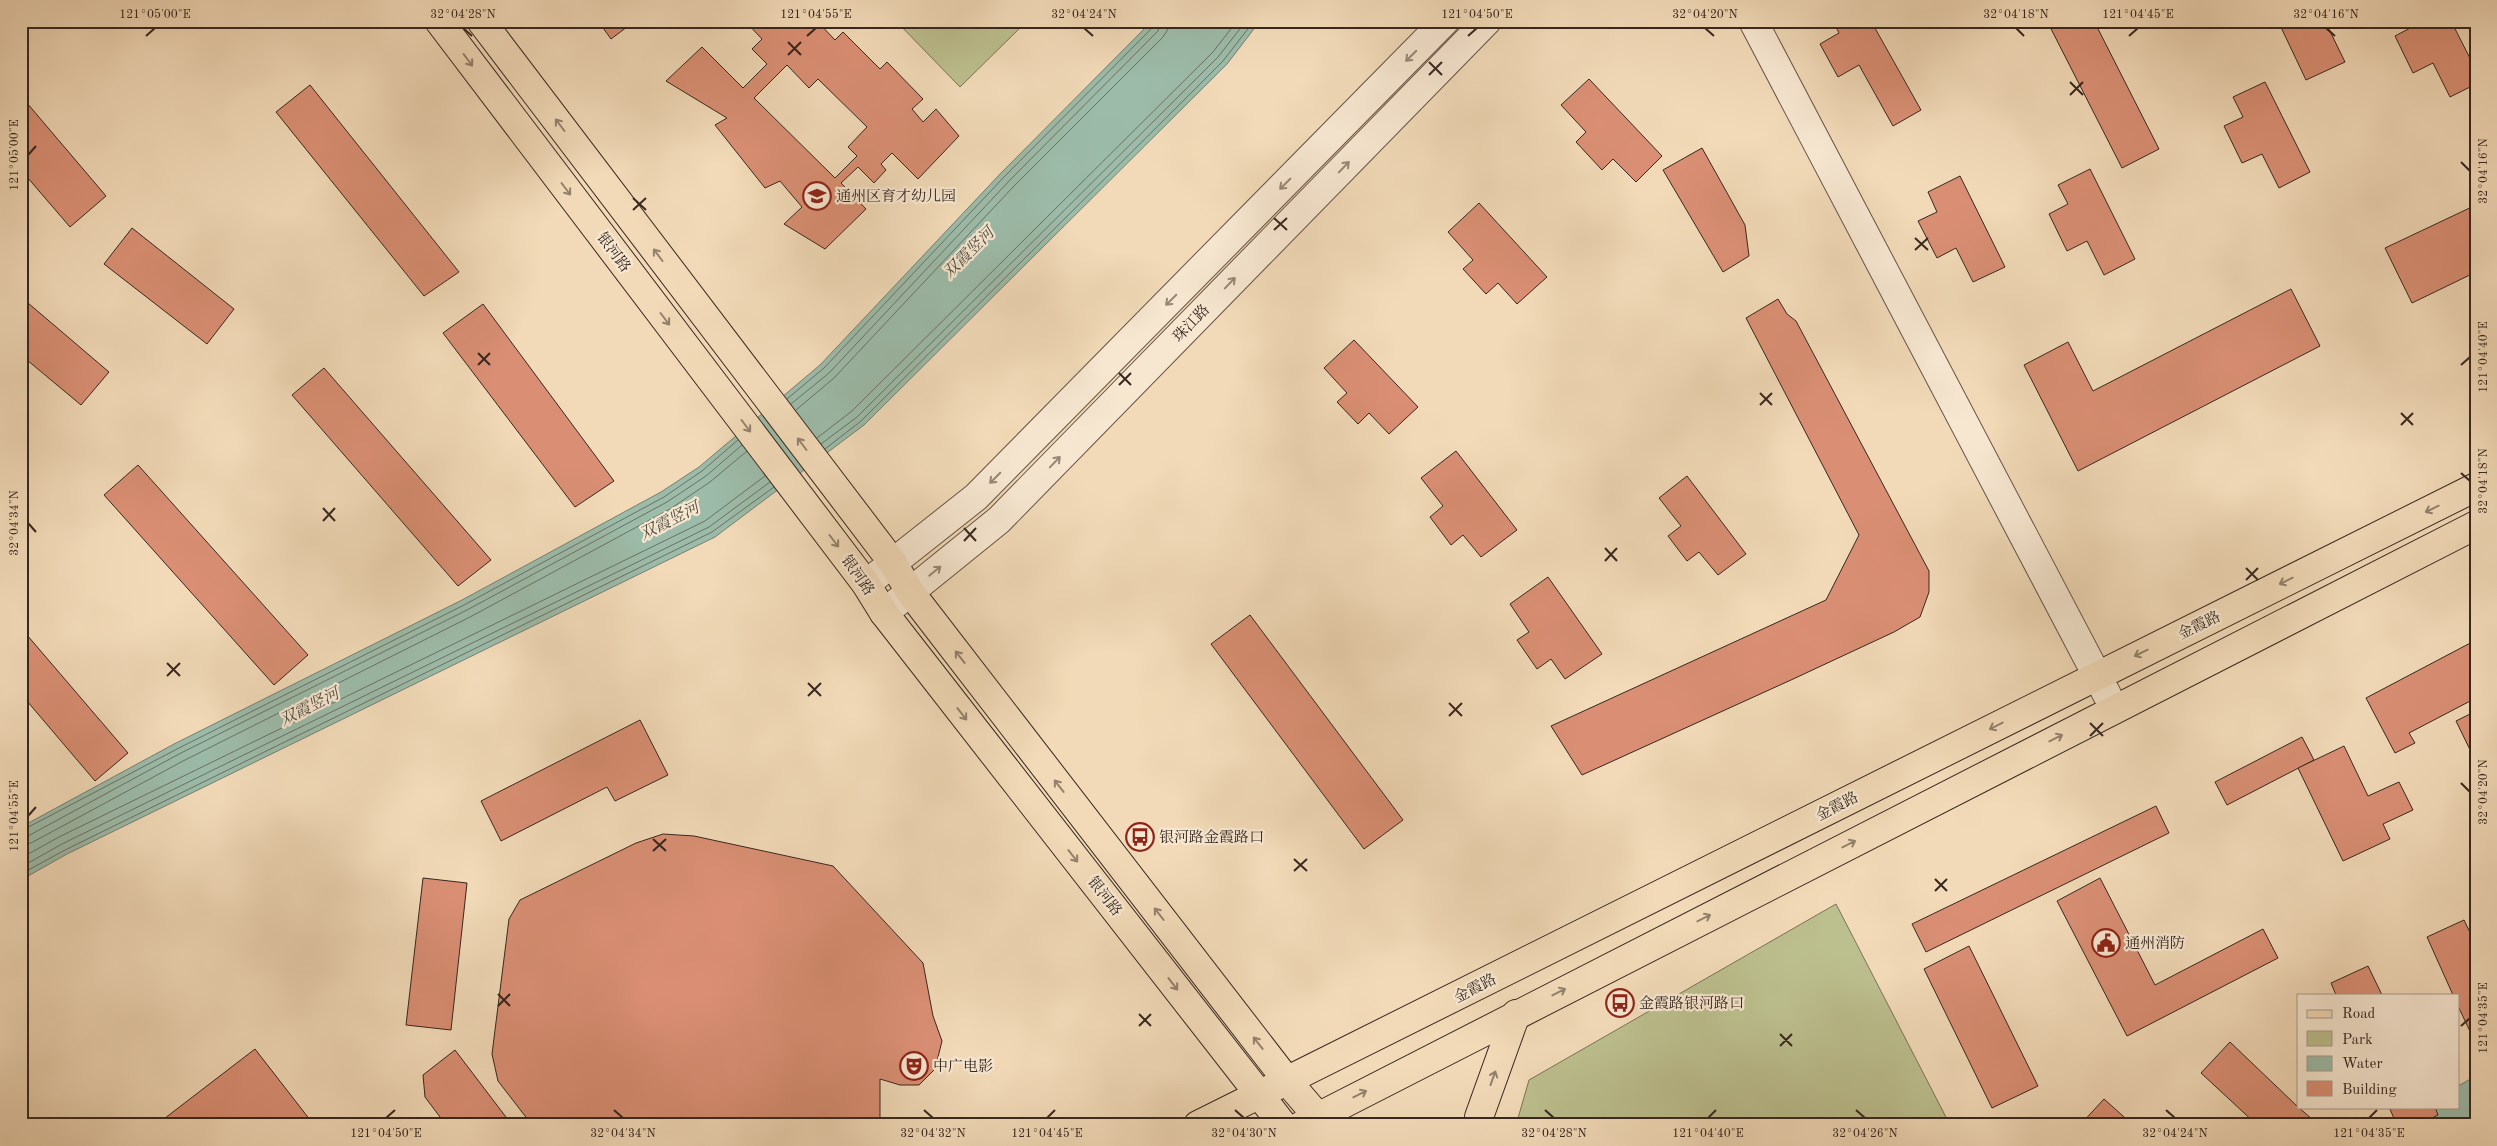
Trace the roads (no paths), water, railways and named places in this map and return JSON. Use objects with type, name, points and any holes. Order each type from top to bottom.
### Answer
[{"type":"main road","name":"银河路","points":[[438,21],[866,584],[884,613],[1283,1125]]},
{"type":"main road","name":"银河路","points":[[481,21],[893,563],[910,592],[1288,1082],[1315,1122]]},
{"type":"main road","name":"金霞路","points":[[1198,1125],[1288,1082],[2097,675],[2476,487]]},
{"type":"main road","points":[[1315,1122],[1516,1014],[2476,525]]},
{"type":"main road","points":[[1479,1125],[1479,1117],[1516,1014]]},
{"type":"street","name":"珠江路","points":[[866,584],[976,497],[1445,21]]},
{"type":"street","name":"珠江路","points":[[884,613],[999,520],[1487,21]]},
{"type":"street","points":[[1753,21],[2114,708]]},
{"type":"water","name":"双霞竖河","points":[[1152,21],[1260,21],[1227,64],[864,425],[715,537],[67,854],[21,880],[21,827],[174,744],[462,600],[661,492],[699,467],[820,365],[1001,173]]},
{"type":"water","points":[[2476,1076],[2476,1115],[2452,1125],[2385,1125],[2416,1108],[2460,1108],[2460,1085]]},
{"type":"place","name":"通州区育才幼儿园","points":[[817,196]]},
{"type":"place","name":"银河路金霞路口","points":[[1140,837]]},
{"type":"place","name":"通州消防","points":[[2106,943]]},
{"type":"place","name":"金霞路银河路口","points":[[1620,1003]]},
{"type":"place","name":"中广电影","points":[[914,1066]]}]
